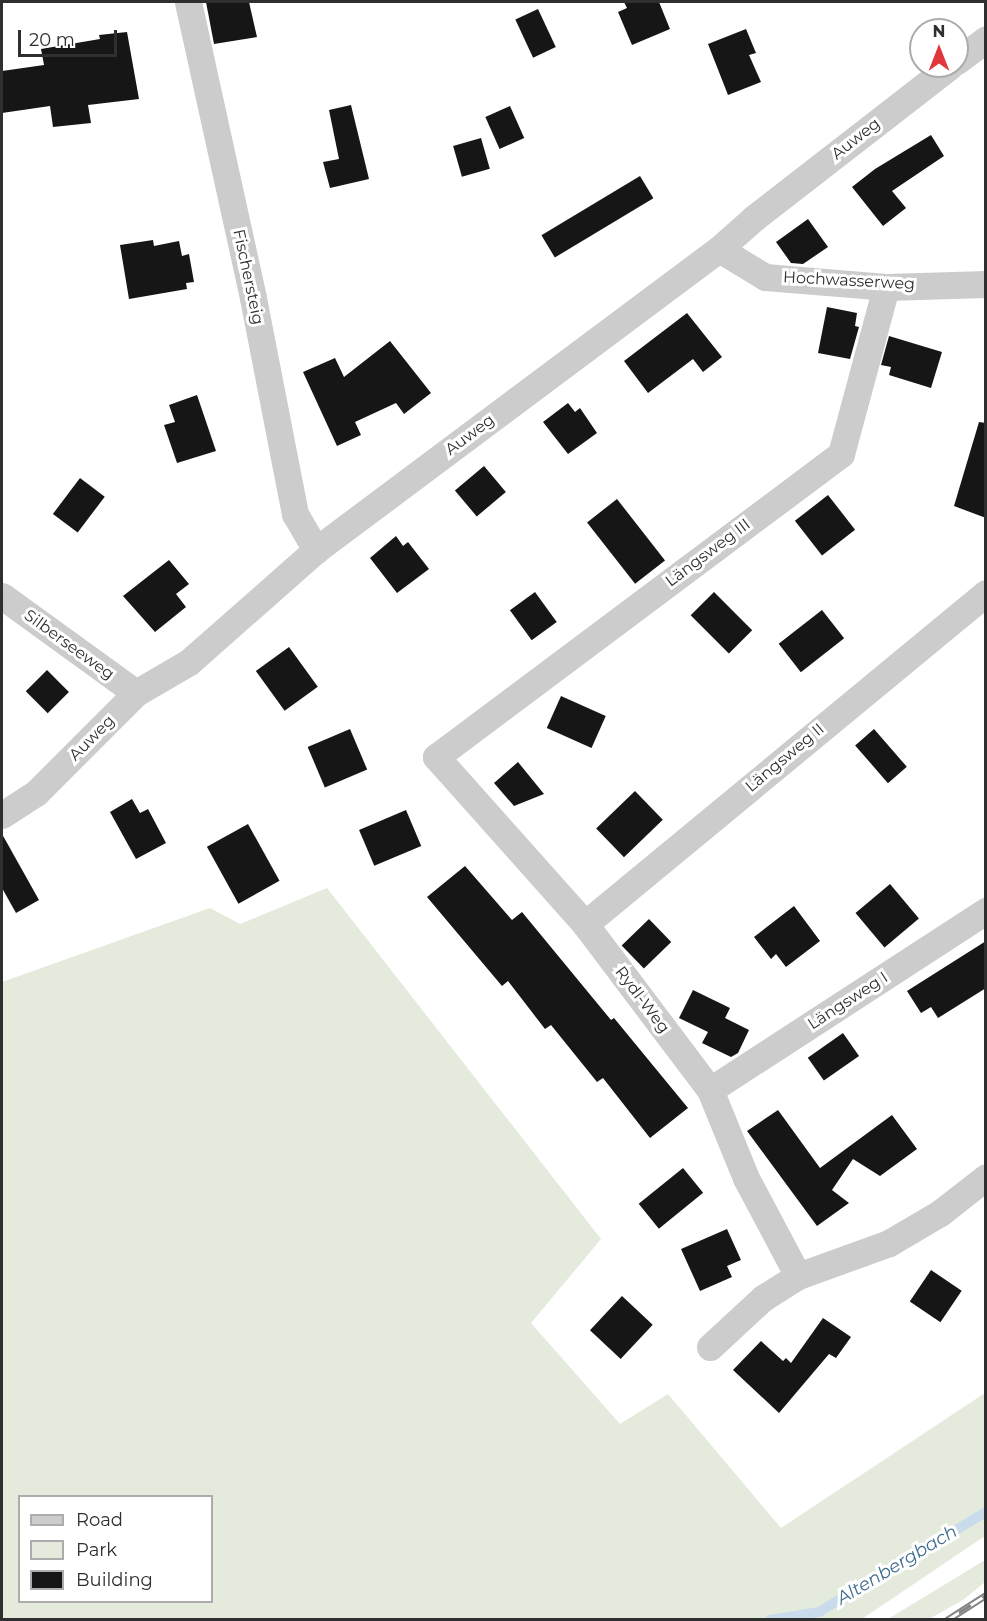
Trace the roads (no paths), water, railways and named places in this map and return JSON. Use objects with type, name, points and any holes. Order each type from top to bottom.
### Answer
[{"type":"street","name":"Fischersteig","points":[[188,2],[253,298],[295,514],[316,550]]},
{"type":"street","points":[[969,52],[986,39]]},
{"type":"street","name":"Auweg","points":[[2,815],[36,794],[136,693],[189,662],[316,550],[719,249],[754,218],[935,78]]},
{"type":"street","name":"Hochwasserweg","points":[[719,249],[765,277],[886,287],[986,284]]},
{"type":"street","name":"Längsweg III","points":[[436,757],[841,454],[886,287]]},
{"type":"street","name":"Längsweg II","points":[[585,924],[986,593]]},
{"type":"street","name":"Silberseeweg","points":[[2,596],[136,693]]},
{"type":"street","name":"Rydl-Weg","points":[[436,757],[585,924],[710,1090],[746,1178],[798,1276]]},
{"type":"street","name":"Längsweg I","points":[[710,1090],[986,911]]},
{"type":"street","points":[[710,1347],[763,1298],[798,1276],[889,1243],[940,1213],[986,1177]]},
{"type":"waterway","name":"Altenbergbach","points":[[770,1620],[819,1612],[986,1512]]},
{"type":"railway","points":[[947,1620],[986,1595]]}]
